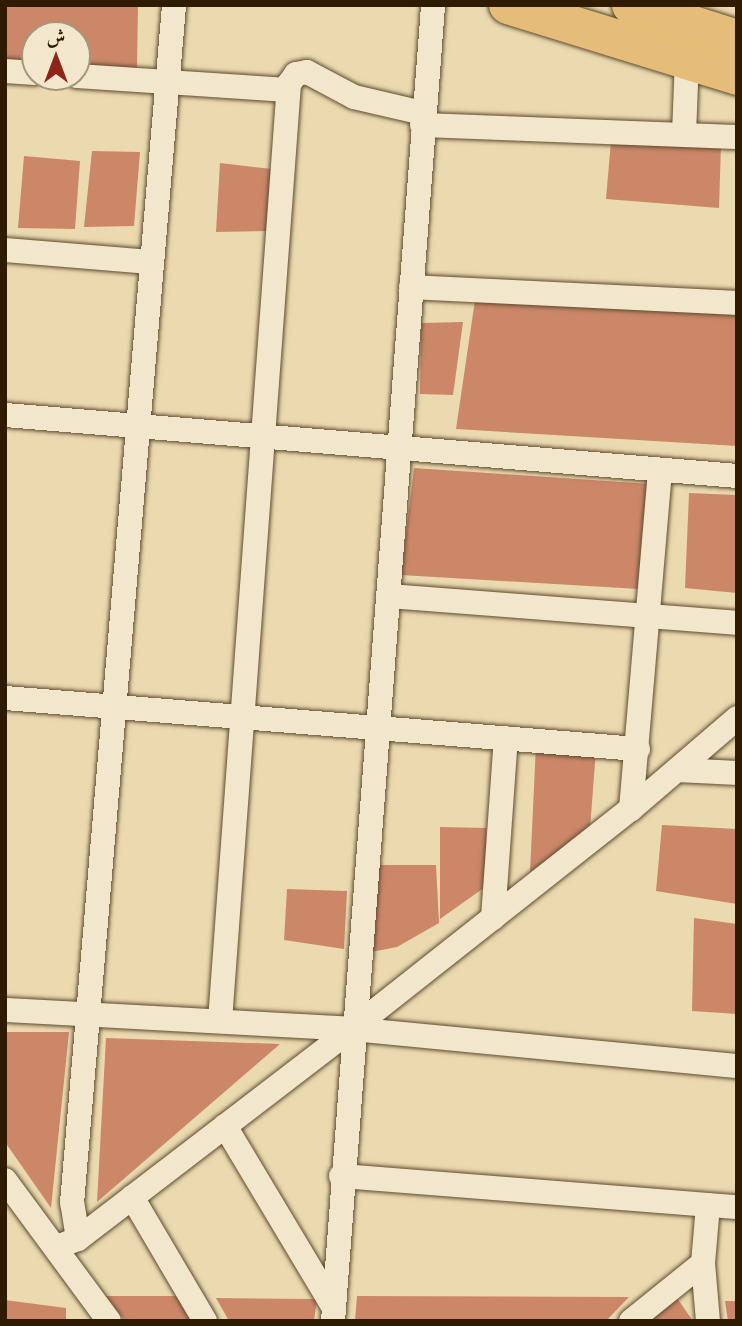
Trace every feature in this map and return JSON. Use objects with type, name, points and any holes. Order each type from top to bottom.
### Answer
[{"type":"main road","points":[[508,5],[737,76]]},
{"type":"main road","points":[[631,5],[737,39]]},
{"type":"street","points":[[68,1243],[115,706],[135,424],[169,82],[174,5]]},
{"type":"street","points":[[336,1316],[341,1176],[379,728],[422,119],[433,5]]},
{"type":"street","points":[[684,134],[687,60]]},
{"type":"street","points":[[220,1021],[288,90],[296,74],[307,72],[354,97],[422,119],[737,137]]},
{"type":"street","points":[[91,77],[288,90]]},
{"type":"street","points":[[5,250],[152,262]]},
{"type":"street","points":[[411,286],[737,303]]},
{"type":"street","points":[[5,421],[6,415],[135,424],[660,472],[737,476]]},
{"type":"street","points":[[631,809],[660,472]]},
{"type":"street","points":[[388,596],[737,623]]},
{"type":"street","points":[[5,698],[638,749]]},
{"type":"street","points":[[68,1243],[132,1198],[352,1029],[631,809],[737,718]]},
{"type":"street","points":[[492,918],[506,738]]},
{"type":"street","points":[[678,770],[737,773]]},
{"type":"street","points":[[5,1010],[352,1029],[737,1066]]},
{"type":"street","points":[[225,1126],[336,1316]]},
{"type":"street","points":[[341,1176],[737,1207]]},
{"type":"street","points":[[5,1180],[68,1243],[102,1316]]},
{"type":"street","points":[[132,1198],[205,1321]]},
{"type":"street","points":[[708,1205],[703,1263],[708,1321]]},
{"type":"street","points":[[631,1321],[703,1263]]},
{"type":"building","points":[[5,5],[138,5],[137,68],[91,65],[91,21],[21,21],[21,60],[5,59]]},
{"type":"building","points":[[611,141],[721,145],[719,208],[606,199]]},
{"type":"building","points":[[92,151],[140,152],[134,226],[84,227]]},
{"type":"building","points":[[24,156],[80,161],[75,229],[18,228]]},
{"type":"building","points":[[220,163],[272,169],[267,231],[216,232]]},
{"type":"building","points":[[475,300],[737,314],[737,446],[456,429]]},
{"type":"building","points":[[463,322],[453,395],[420,394],[421,323]]},
{"type":"building","points":[[414,468],[650,484],[639,589],[401,575]]},
{"type":"building","points":[[689,493],[737,495],[737,593],[685,588]]},
{"type":"building","points":[[536,744],[596,749],[590,829],[530,872]]},
{"type":"building","points":[[662,825],[737,829],[737,904],[656,891]]},
{"type":"building","points":[[440,827],[486,828],[488,885],[440,919]]},
{"type":"building","points":[[376,865],[436,865],[439,923],[397,947],[371,952]]},
{"type":"building","points":[[287,889],[347,891],[344,949],[284,940]]},
{"type":"building","points":[[694,918],[737,924],[737,1014],[692,1011]]},
{"type":"building","points":[[5,1032],[69,1032],[51,1208],[5,1142]]},
{"type":"building","points":[[106,1038],[280,1044],[97,1202]]},
{"type":"building","points":[[106,1296],[182,1296],[196,1321],[125,1321]]},
{"type":"building","points":[[357,1296],[629,1297],[606,1321],[355,1321]]},
{"type":"building","points":[[216,1298],[317,1299],[314,1321],[229,1321]]},
{"type":"building","points":[[677,1298],[693,1321],[649,1321]]},
{"type":"building","points":[[5,1300],[66,1308],[66,1321],[5,1321]]},
{"type":"building","points":[[725,1301],[737,1301],[737,1321],[728,1321]]}]
